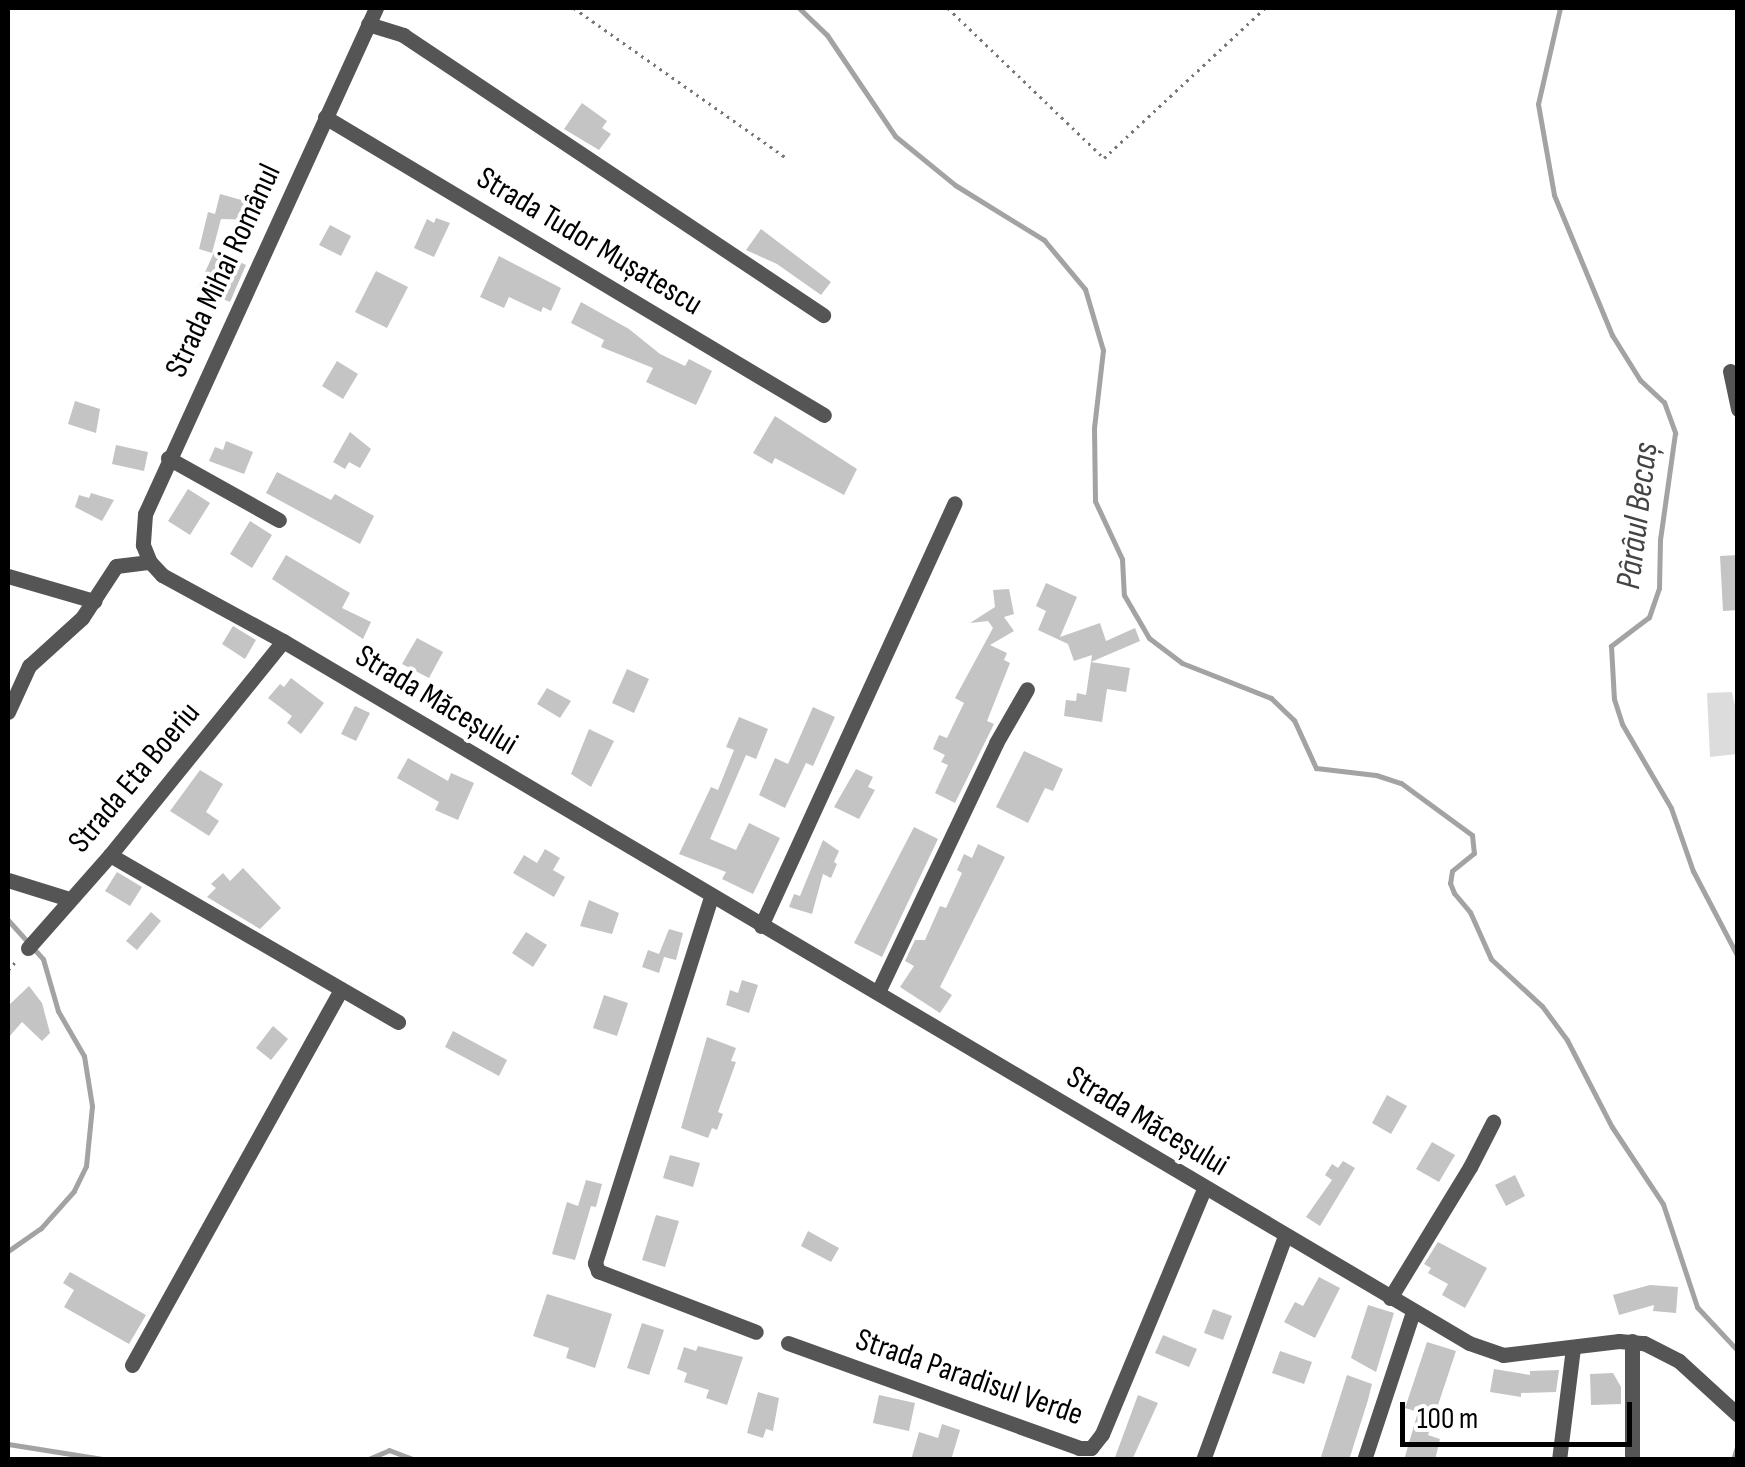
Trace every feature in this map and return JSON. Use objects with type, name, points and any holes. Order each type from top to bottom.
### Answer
[{"type":"street","name":"Strada Mihai Românul","points":[[142,545],[144,514],[168,458],[376,8]]},
{"type":"street","points":[[368,24],[403,36],[823,315]]},
{"type":"street","name":"Strada Tudor Mușatescu","points":[[324,117],[824,415]]},
{"type":"street","points":[[1730,372],[1738,409]]},
{"type":"street","points":[[168,458],[278,520]]},
{"type":"street","points":[[760,926],[955,504]]},
{"type":"street","name":"Strada Măceșului","points":[[142,545],[162,575],[878,992],[1414,1312],[1493,1353],[1632,1340]]},
{"type":"street","points":[[8,712],[29,666],[94,600],[120,563],[150,562]]},
{"type":"street","points":[[8,576],[94,600]]},
{"type":"street","name":"Strada Eta Boeriu","points":[[28,948],[110,855],[282,642]]},
{"type":"street","points":[[878,992],[996,744],[1027,689]]},
{"type":"street","points":[[110,855],[398,1022]]},
{"type":"street","points":[[8,880],[70,898]]},
{"type":"street","points":[[711,896],[594,1263],[598,1272],[756,1332]]},
{"type":"street","points":[[132,1365],[341,989]]},
{"type":"street","points":[[1390,1298],[1493,1122]]},
{"type":"street","name":"Strada Paradisul Verde","points":[[788,1343],[1079,1448],[1091,1448],[1102,1434],[1204,1189]]},
{"type":"street","points":[[1203,1460],[1285,1236]]},
{"type":"street","points":[[1364,1460],[1414,1312]]},
{"type":"street","points":[[1632,1460],[1632,1340],[1679,1361],[1738,1415]]},
{"type":"street","points":[[1559,1460],[1573,1348]]},
{"type":"path","points":[[574,8],[786,157]]},
{"type":"path","points":[[948,8],[1104,158],[1265,8]]},
{"type":"shaded area","points":[[1732,692],[1737,715],[1737,754],[1710,757],[1707,693]]},
{"type":"building","points":[[582,103],[607,121],[602,128],[611,134],[599,150],[564,129]]},
{"type":"building","points":[[220,194],[260,205],[256,220],[221,219],[212,253],[199,249],[208,212],[215,214]]},
{"type":"building","points":[[436,218],[450,223],[434,257],[414,248],[427,219],[434,223]]},
{"type":"building","points":[[330,225],[351,236],[341,256],[319,245]]},
{"type":"building","points":[[761,229],[831,282],[821,295],[777,264],[746,250]]},
{"type":"building","points":[[215,250],[246,265],[230,302],[198,288]]},
{"type":"building","points":[[499,256],[561,288],[551,311],[543,307],[541,312],[509,297],[504,308],[480,297]]},
{"type":"building","points":[[376,271],[408,287],[387,328],[355,312]]},
{"type":"building","points":[[581,302],[629,329],[660,354],[685,366],[689,359],[712,371],[696,405],[646,382],[653,368],[601,347],[604,340],[571,323]]},
{"type":"building","points":[[337,361],[358,374],[343,399],[322,386]]},
{"type":"building","points":[[75,401],[100,409],[96,433],[68,424]]},
{"type":"building","points":[[775,416],[857,469],[844,495],[775,458],[772,464],[753,453]]},
{"type":"building","points":[[350,432],[371,449],[360,468],[349,462],[345,469],[333,462]]},
{"type":"building","points":[[226,441],[253,452],[244,474],[209,461],[215,447],[223,450]]},
{"type":"building","points":[[116,445],[148,452],[144,471],[112,464]]},
{"type":"building","points":[[277,472],[331,500],[335,494],[374,516],[360,544],[266,493]]},
{"type":"building","points":[[188,489],[210,503],[190,535],[168,521]]},
{"type":"building","points":[[91,493],[114,500],[102,521],[75,507],[79,495],[89,498]]},
{"type":"building","points":[[250,521],[272,535],[252,568],[230,554]]},
{"type":"building","points":[[286,555],[350,593],[342,608],[371,622],[363,639],[272,579]]},
{"type":"building","points":[[1738,555],[1738,610],[1723,611],[1720,556]]},
{"type":"building","points":[[1046,583],[1077,597],[1060,637],[1100,623],[1106,641],[1135,628],[1140,641],[1091,662],[1130,668],[1126,692],[1107,689],[1102,722],[1064,716],[1066,700],[1076,701],[1077,693],[1086,695],[1092,655],[1074,661],[1068,644],[1038,630],[1046,611],[1036,606]]},
{"type":"building","points":[[1009,589],[1014,614],[1004,617],[1014,631],[990,645],[1007,653],[1004,660],[1010,663],[987,721],[994,724],[955,803],[935,793],[948,765],[941,762],[945,755],[933,749],[939,735],[947,738],[964,703],[955,698],[993,628],[988,621],[970,623],[995,607],[993,590]]},
{"type":"building","points":[[233,626],[256,640],[245,659],[222,644]]},
{"type":"building","points":[[417,638],[443,652],[429,678],[402,664]]},
{"type":"building","points":[[627,669],[649,679],[634,713],[612,703]]},
{"type":"building","points":[[291,678],[324,703],[301,734],[287,723],[292,716],[268,698]]},
{"type":"building","points":[[547,688],[571,701],[560,718],[537,704]]},
{"type":"building","points":[[355,706],[370,713],[356,741],[341,734]]},
{"type":"building","points":[[813,707],[835,717],[813,766],[806,763],[785,808],[759,795],[775,758],[788,764]]},
{"type":"building","points":[[739,717],[768,729],[756,759],[746,755],[710,839],[736,850],[749,823],[780,838],[753,894],[722,879],[726,872],[679,854],[711,787],[718,790],[734,750],[726,747]]},
{"type":"building","points":[[589,729],[614,741],[591,787],[571,774]]},
{"type":"building","points":[[1024,751],[1063,769],[1053,791],[1045,788],[1028,823],[996,807]]},
{"type":"building","points":[[408,758],[448,781],[451,773],[474,783],[458,820],[435,810],[439,802],[397,778]]},
{"type":"building","points":[[856,769],[873,777],[868,787],[875,790],[859,819],[834,807]]},
{"type":"building","points":[[200,770],[223,784],[206,812],[219,821],[209,836],[170,811]]},
{"type":"building","points":[[914,827],[938,839],[882,957],[854,943]]},
{"type":"building","points":[[823,840],[839,851],[831,878],[823,874],[812,914],[789,907],[794,894],[800,896]]},
{"type":"building","points":[[978,844],[1005,857],[940,987],[952,995],[940,1013],[900,987],[914,966],[905,961],[915,940],[925,940],[940,906],[946,908],[962,873],[957,870],[964,854],[972,858]]},
{"type":"building","points":[[545,849],[560,858],[553,870],[565,877],[554,897],[513,873],[524,855],[537,863]]},
{"type":"building","points":[[243,868],[281,908],[260,929],[207,897],[216,888],[211,884],[223,873],[230,881]]},
{"type":"building","points":[[117,872],[142,887],[130,906],[105,891]]},
{"type":"building","points":[[589,900],[619,913],[612,934],[580,926]]},
{"type":"building","points":[[151,912],[161,921],[137,950],[126,941]]},
{"type":"building","points":[[669,929],[683,933],[676,960],[664,957],[659,973],[642,967],[648,950],[659,954]]},
{"type":"building","points":[[526,932],[547,945],[533,967],[512,953]]},
{"type":"building","points":[[742,980],[758,985],[749,1013],[726,1005],[730,990],[738,993]]},
{"type":"building","points":[[29,986],[42,1003],[50,1033],[42,1041],[22,1022],[8,1038],[8,1006]]},
{"type":"building","points":[[604,995],[628,1003],[617,1036],[593,1028]]},
{"type":"building","points":[[273,1026],[288,1039],[271,1060],[256,1048]]},
{"type":"building","points":[[453,1031],[507,1060],[499,1076],[445,1047]]},
{"type":"building","points":[[707,1037],[736,1048],[731,1061],[736,1062],[718,1112],[723,1114],[717,1130],[712,1128],[708,1138],[681,1128]]},
{"type":"building","points":[[1387,1095],[1407,1106],[1391,1134],[1372,1123]]},
{"type":"building","points":[[1432,1142],[1455,1155],[1439,1182],[1416,1169]]},
{"type":"building","points":[[670,1155],[700,1163],[693,1187],[663,1178]]},
{"type":"building","points":[[1343,1161],[1355,1168],[1320,1226],[1306,1217],[1332,1180],[1325,1175],[1332,1164],[1338,1168]]},
{"type":"building","points":[[1515,1175],[1525,1196],[1506,1206],[1495,1185]]},
{"type":"building","points":[[586,1180],[602,1184],[596,1207],[591,1206],[575,1260],[552,1254],[567,1202],[578,1206]]},
{"type":"building","points":[[656,1215],[679,1221],[665,1267],[642,1260]]},
{"type":"building","points":[[808,1231],[839,1248],[831,1262],[801,1246]]},
{"type":"building","points":[[1438,1242],[1487,1268],[1465,1308],[1442,1295],[1448,1284],[1428,1273],[1431,1268],[1424,1264]]},
{"type":"building","points":[[70,1272],[146,1315],[129,1344],[64,1307],[74,1290],[63,1283]]},
{"type":"building","points":[[1319,1277],[1340,1288],[1315,1338],[1284,1322],[1295,1302],[1303,1306]]},
{"type":"building","points":[[1650,1285],[1678,1287],[1676,1313],[1653,1311],[1654,1305],[1619,1315],[1613,1295]]},
{"type":"building","points":[[547,1294],[612,1314],[595,1368],[566,1358],[569,1348],[533,1336]]},
{"type":"building","points":[[1368,1305],[1394,1313],[1376,1372],[1351,1358]]},
{"type":"building","points":[[1213,1309],[1232,1316],[1223,1340],[1204,1333]]},
{"type":"building","points":[[642,1323],[664,1330],[649,1375],[627,1368]]},
{"type":"building","points":[[1163,1335],[1197,1349],[1189,1367],[1155,1353]]},
{"type":"building","points":[[1427,1342],[1456,1351],[1428,1435],[1440,1439],[1435,1460],[1404,1460],[1418,1412],[1405,1408]]},
{"type":"building","points":[[698,1346],[743,1357],[727,1405],[706,1398],[709,1390],[684,1382],[687,1373],[677,1369],[684,1347],[696,1351]]},
{"type":"building","points":[[1280,1351],[1312,1362],[1304,1384],[1272,1373]]},
{"type":"building","points":[[1494,1369],[1530,1375],[1530,1371],[1559,1370],[1556,1392],[1521,1393],[1521,1397],[1490,1392]]},
{"type":"building","points":[[1613,1373],[1621,1387],[1621,1404],[1591,1405],[1590,1374]]},
{"type":"building","points":[[1347,1375],[1372,1384],[1349,1460],[1320,1460]]},
{"type":"building","points":[[758,1392],[779,1398],[773,1431],[766,1429],[763,1438],[747,1433]]},
{"type":"building","points":[[879,1395],[915,1403],[909,1431],[873,1423]]},
{"type":"building","points":[[1138,1395],[1158,1403],[1132,1460],[1114,1460]]},
{"type":"building","points":[[942,1424],[960,1430],[951,1460],[911,1460],[919,1432],[938,1438]]},
{"type":"waterway","points":[[799,8],[827,35],[895,136],[955,185],[1044,240],[1085,289],[1103,350],[1094,428],[1095,501],[1122,559],[1124,595],[1149,638],[1182,663],[1271,698],[1294,720],[1316,768],[1376,775],[1401,783],[1472,835],[1474,853],[1452,871],[1450,883],[1454,893],[1470,912],[1491,959],[1542,1006],[1567,1040],[1612,1127],[1663,1204],[1697,1307],[1738,1351]]},
{"type":"waterway","name":"Pârâul Becaș","points":[[1560,8],[1538,104],[1554,195],[1612,335],[1640,380],[1664,402],[1675,433],[1660,540],[1659,588],[1649,617],[1611,646],[1614,699],[1622,724],[1671,808],[1693,871],[1738,957]]},
{"type":"waterway","points":[[8,920],[43,959],[58,1011],[84,1056],[92,1106],[86,1166],[74,1191],[41,1228],[8,1251]]},
{"type":"waterway","points":[[8,1444],[109,1460]]},
{"type":"waterway","points":[[1733,1460],[1738,1444]]},
{"type":"waterway","points":[[366,1460],[389,1450],[415,1460]]}]
